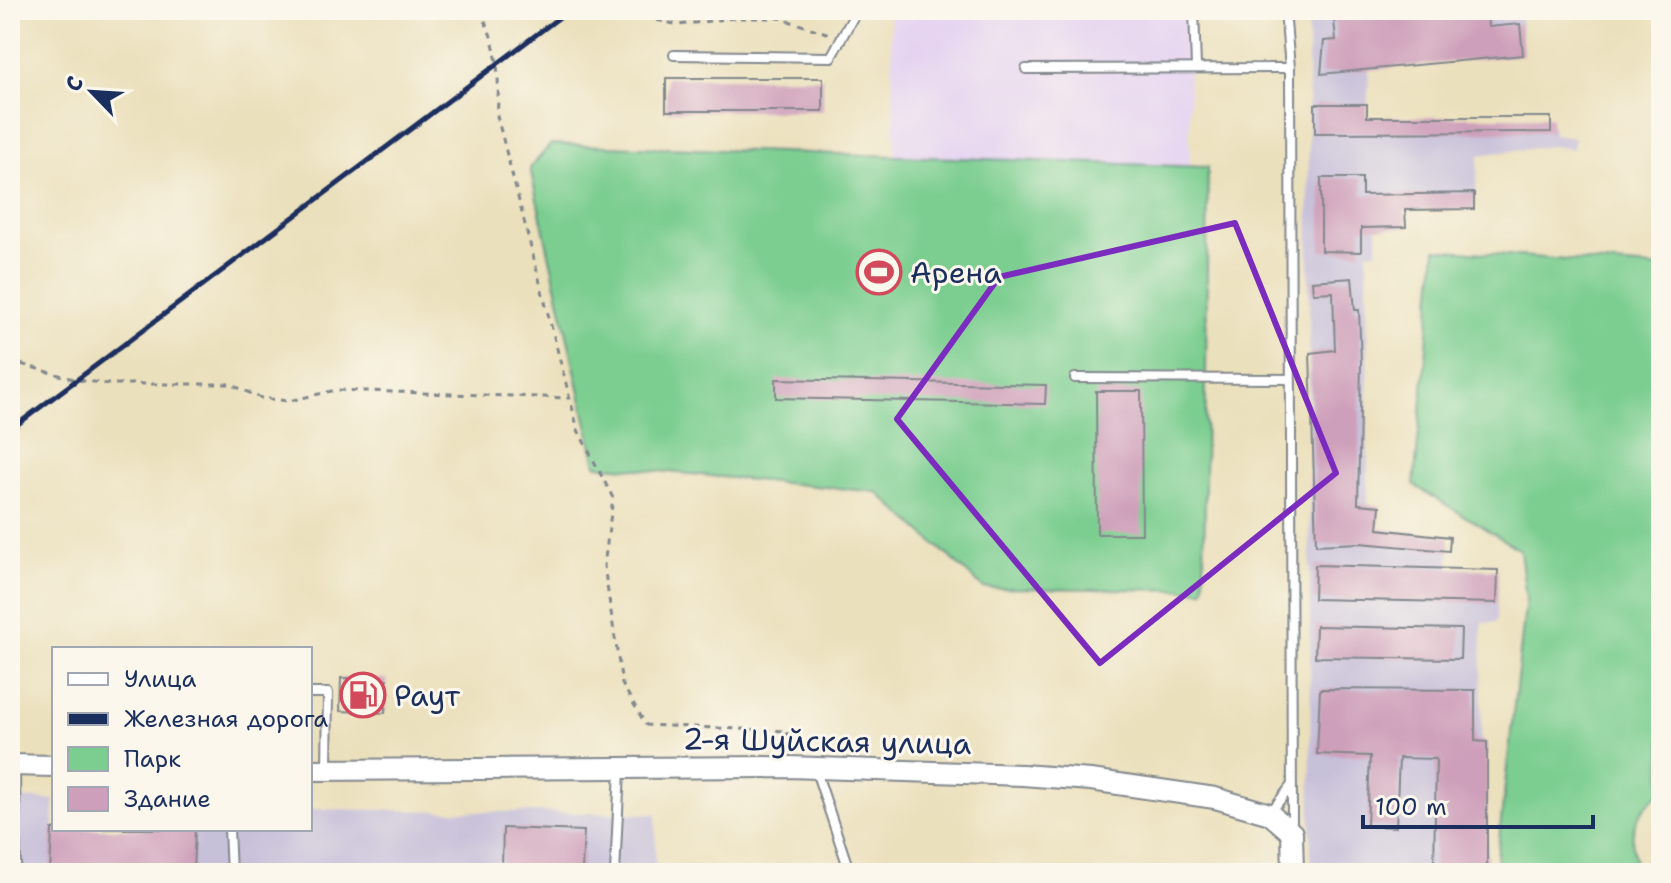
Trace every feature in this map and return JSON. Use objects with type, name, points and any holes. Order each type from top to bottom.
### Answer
[{"type":"street","points":[[13,765],[52,766]]},
{"type":"street","name":"2-я Шуйская улица","points":[[319,771],[789,767],[1091,780],[1215,798],[1270,814],[1292,833]]},
{"type":"street","points":[[1292,833],[1293,873]]},
{"type":"lane","points":[[674,55],[831,57],[857,10]]},
{"type":"lane","points":[[1194,10],[1196,67]]},
{"type":"lane","points":[[1285,10],[1290,68],[1292,833]]},
{"type":"lane","points":[[1026,69],[1290,68]]},
{"type":"lane","points":[[1075,378],[1291,379]]},
{"type":"lane","points":[[312,693],[328,693],[319,771]]},
{"type":"lane","points":[[13,765],[16,873]]},
{"type":"lane","points":[[815,768],[850,873]]},
{"type":"lane","points":[[615,873],[620,770]]},
{"type":"lane","points":[[1270,814],[1291,785]]},
{"type":"lane","points":[[229,831],[231,873]]},
{"type":"path","points":[[479,10],[492,38],[501,82],[497,116],[569,398],[578,430],[613,498],[604,566],[622,684],[646,725],[787,731],[789,767]]},
{"type":"path","points":[[610,10],[679,25],[734,18],[779,18],[841,37]]},
{"type":"path","points":[[10,361],[24,362],[77,380],[108,384],[230,384],[261,398],[289,401],[336,390],[569,398]]},
{"type":"highlighted area","points":[[1235,223],[1336,473],[1100,663],[897,419],[999,277]]},
{"type":"shaded area","points":[[890,10],[1188,10],[1190,167],[895,155]]},
{"type":"shaded area","points":[[1308,10],[1520,10],[1523,55],[1369,70],[1367,117],[1551,117],[1553,135],[1574,138],[1573,149],[1551,146],[1479,155],[1474,209],[1405,210],[1405,227],[1377,228],[1377,252],[1367,252],[1368,505],[1380,506],[1378,529],[1450,537],[1449,568],[1498,570],[1497,622],[1482,623],[1481,741],[1487,742],[1487,873],[1311,873]]},
{"type":"shaded area","points":[[10,798],[52,800],[52,831],[312,831],[312,809],[656,814],[655,873],[10,873]]},
{"type":"green space","name":"Арена","points":[[551,144],[1208,167],[1204,590],[984,588],[877,492],[596,465],[530,168]]},
{"type":"green space","points":[[1436,249],[1661,268],[1661,792],[1642,811],[1634,828],[1632,837],[1638,873],[1523,873],[1522,868],[1496,865],[1526,599],[1520,550],[1414,485]]},
{"type":"building","points":[[1333,10],[1487,10],[1488,27],[1520,24],[1523,55],[1321,74],[1324,41],[1336,40]]},
{"type":"building","points":[[666,78],[823,78],[823,111],[666,111]]},
{"type":"building","points":[[1315,104],[1367,104],[1367,117],[1551,117],[1551,132],[1315,133]]},
{"type":"building","points":[[1321,178],[1362,178],[1362,195],[1474,193],[1474,209],[1405,210],[1406,227],[1361,228],[1361,252],[1321,251]]},
{"type":"building","points":[[1352,278],[1355,310],[1359,310],[1361,363],[1358,504],[1380,506],[1378,529],[1450,537],[1449,551],[1360,543],[1316,545],[1310,353],[1335,350],[1333,292],[1313,293],[1312,281]]},
{"type":"building","points":[[776,379],[1046,385],[1045,404],[776,398]]},
{"type":"building","points":[[1096,391],[1141,391],[1142,534],[1097,534]]},
{"type":"building","points":[[1315,565],[1498,570],[1497,603],[1314,599]]},
{"type":"building","points":[[1316,626],[1461,629],[1460,659],[1315,657]]},
{"type":"building","name":"Раут","points":[[341,678],[387,679],[385,713],[340,711]]},
{"type":"building","points":[[1320,689],[1475,690],[1475,741],[1487,742],[1487,873],[1434,868],[1436,759],[1399,758],[1396,827],[1367,826],[1370,756],[1317,754]]},
{"type":"building","points":[[503,828],[584,831],[582,869],[502,866]]},
{"type":"building","points":[[52,829],[195,831],[193,873],[50,873]]},
{"type":"railway","points":[[10,430],[569,10]]},
{"type":"place","name":"Арена","points":[[879,272]]},
{"type":"place","name":"Раут","points":[[363,695]]}]
